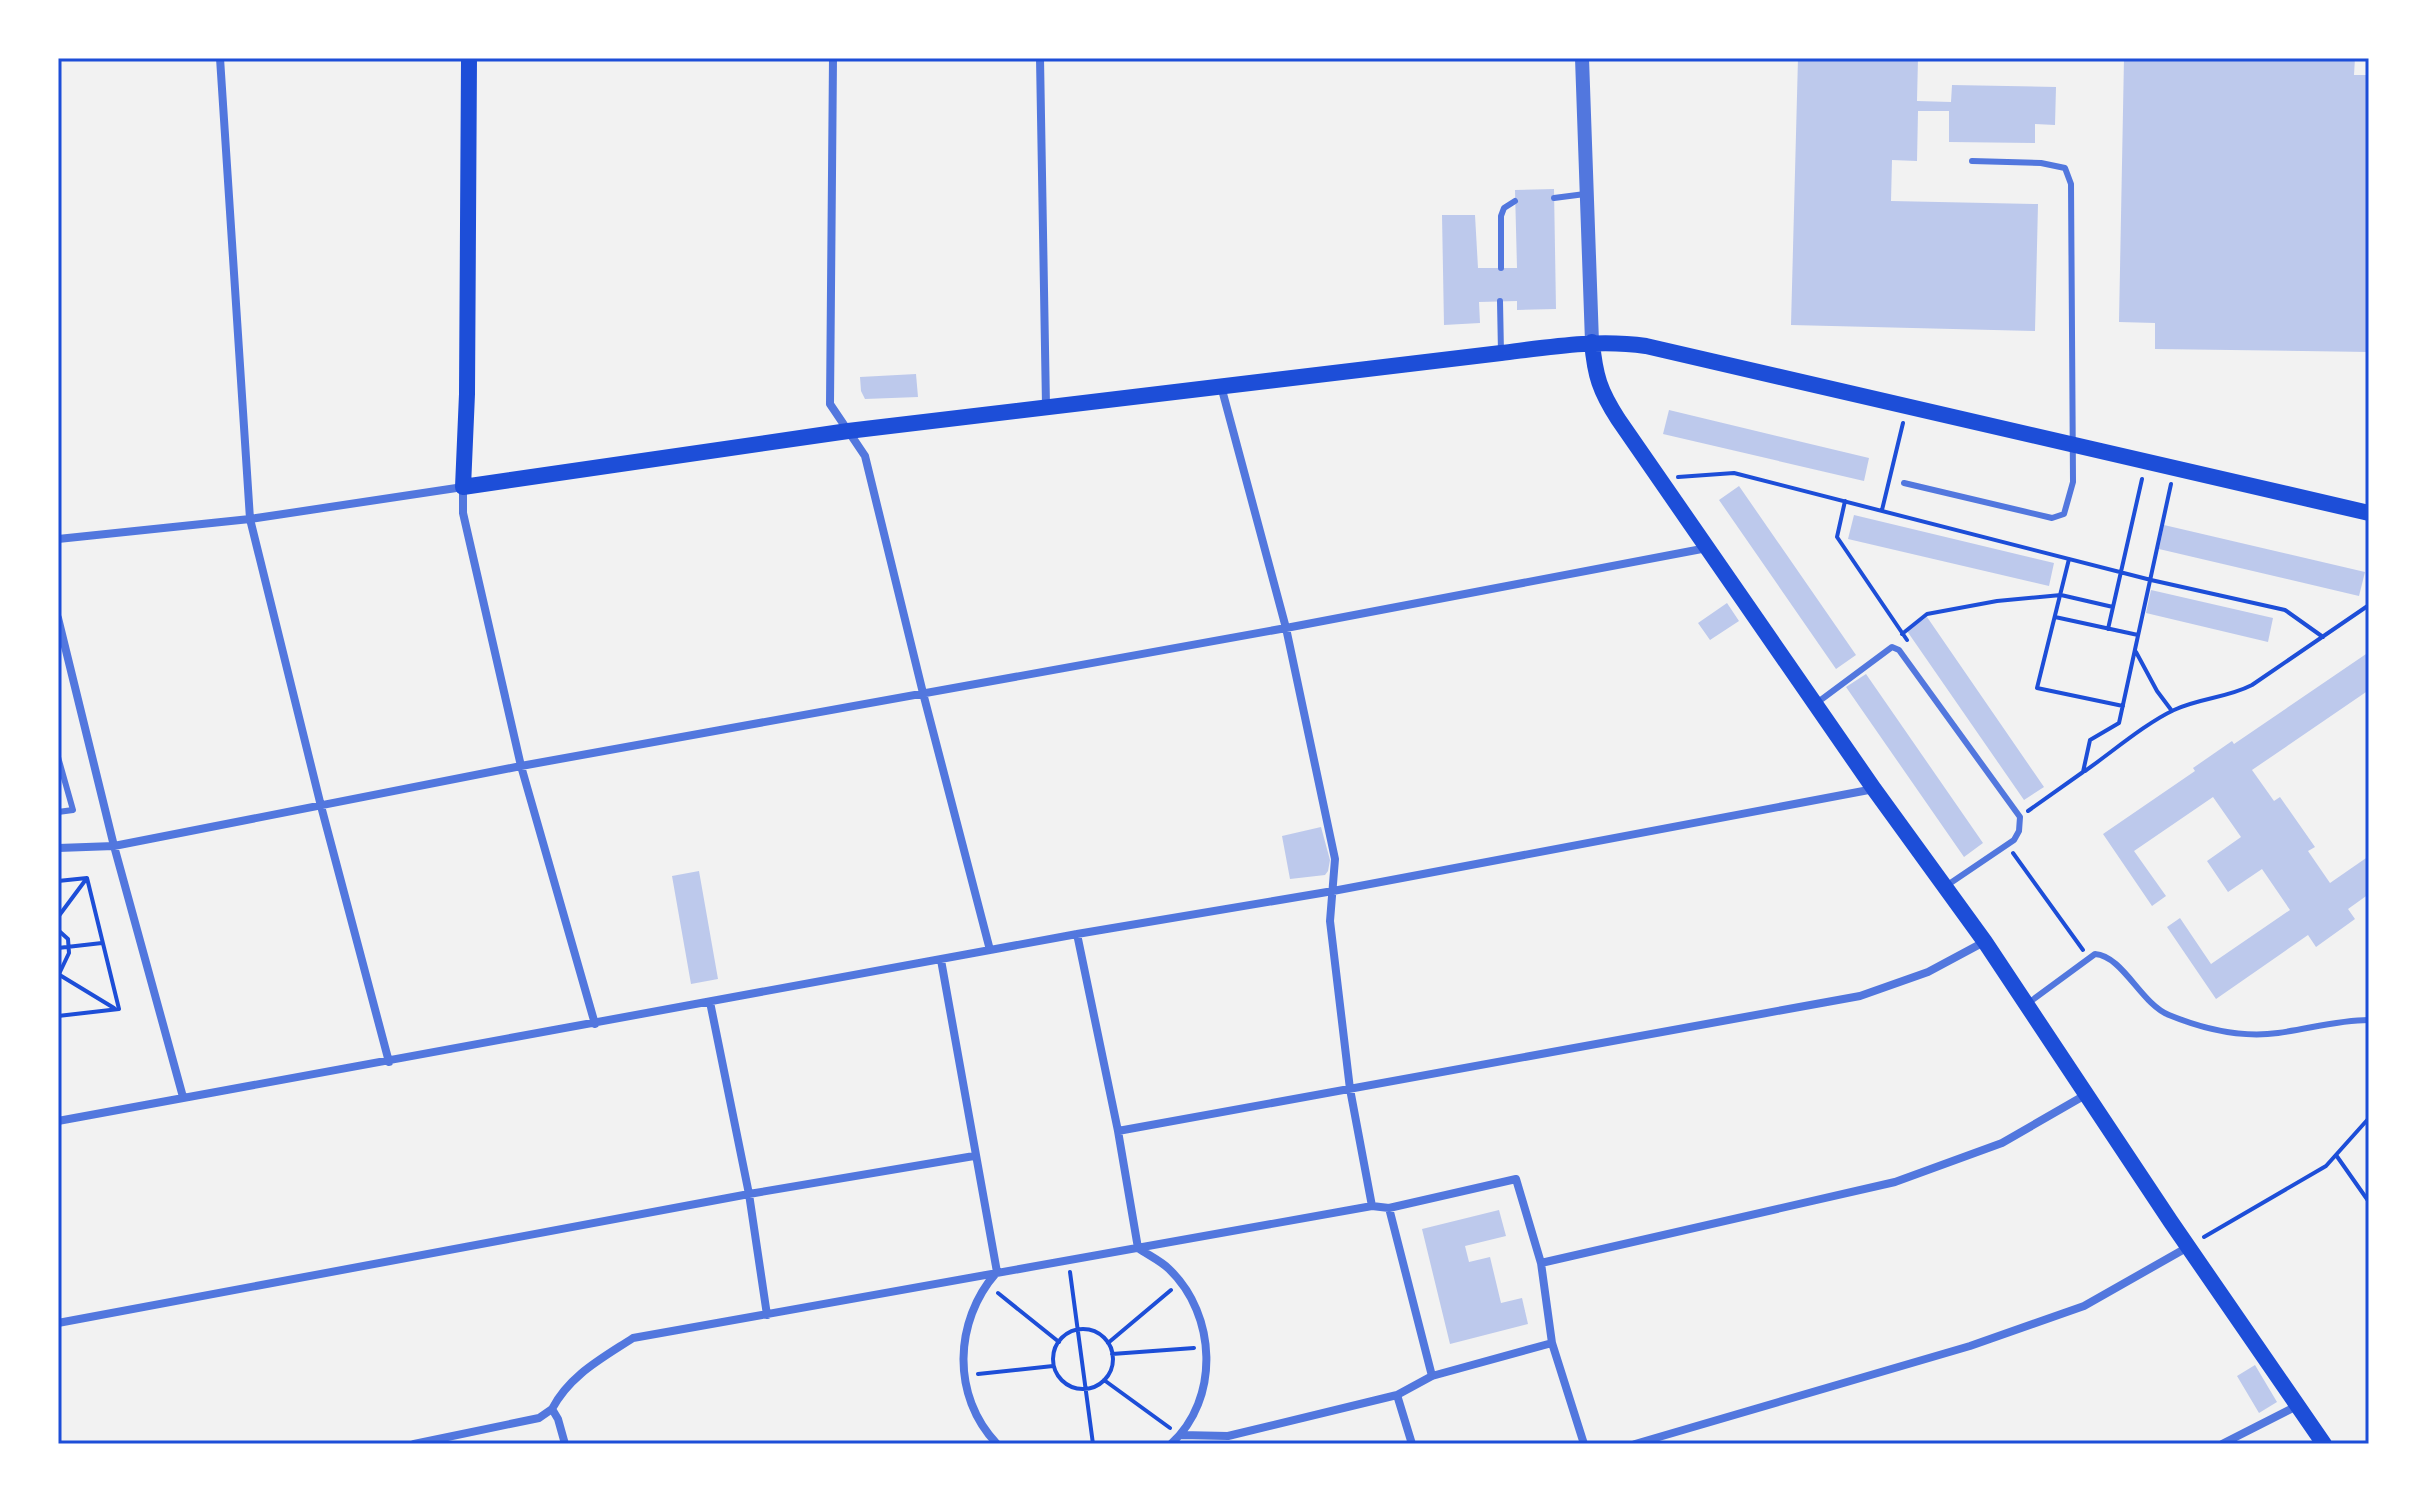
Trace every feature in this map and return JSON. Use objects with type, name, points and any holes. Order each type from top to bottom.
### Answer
[{"type":"main road","points":[[469,58],[467,394],[463,487],[848,431],[1592,342],[1646,346],[2369,513]]},
{"type":"main road","points":[[1592,342],[1601,391],[1874,789],[1985,942],[2188,1247],[2324,1444]]},
{"type":"street","points":[[220,58],[250,519],[389,1062]]},
{"type":"street","points":[[833,58],[830,404],[865,456],[990,950]]},
{"type":"street","points":[[1040,58],[1046,406]]},
{"type":"street","points":[[1582,58],[1592,342]]},
{"type":"street","points":[[1221,385],[1286,628],[1335,859],[1330,921],[1350,1089],[1372,1206]]},
{"type":"street","points":[[58,539],[250,519],[463,487],[463,513],[521,766],[595,1024]]},
{"type":"street","points":[[58,848],[114,846],[521,766],[1286,628],[1708,548]]},
{"type":"street","points":[[58,618],[114,846],[183,1097]]},
{"type":"street","points":[[58,1121],[1077,934],[1333,891],[1874,789]]},
{"type":"street","points":[[1077,934],[1118,1131],[1138,1248],[1169,1269],[1180,1282],[1192,1298],[1204,1332],[1207,1368],[1199,1403],[1181,1435],[1171,1444]]},
{"type":"street","points":[[1118,1131],[1860,996],[1928,972],[1985,942]]},
{"type":"street","points":[[941,960],[997,1272]]},
{"type":"street","points":[[710,1002],[749,1194],[767,1315]]},
{"type":"street","points":[[1541,1263],[1895,1182],[2002,1143],[2087,1094]]},
{"type":"street","points":[[58,1323],[749,1194],[974,1156]]},
{"type":"street","points":[[414,1444],[539,1418],[552,1409],[562,1391],[577,1375],[633,1338],[1372,1206],[1389,1208],[1516,1179],[1541,1263],[1552,1343],[1584,1444]]},
{"type":"street","points":[[1389,1208],[1432,1376]]},
{"type":"street","points":[[1635,1444],[1970,1346],[2084,1306],[2188,1247]]},
{"type":"street","points":[[991,1442],[978,1420],[964,1376],[963,1343],[974,1305],[997,1272]]},
{"type":"street","points":[[1181,1435],[1228,1436],[1397,1395],[1432,1376],[1552,1343]]},
{"type":"street","points":[[1397,1395],[1412,1444]]},
{"type":"street","points":[[2222,1444],[2297,1405]]},
{"type":"street","points":[[552,1409],[565,1444]]},
{"type":"lane","points":[[1904,483],[2058,517],[2064,514],[2073,482],[2071,184],[2065,168],[2041,163],[1972,161]]},
{"type":"lane","points":[[1554,198],[1585,194]]},
{"type":"lane","points":[[1501,268],[1501,216],[1504,208],[1515,201]]},
{"type":"lane","points":[[1500,301],[1501,353]]},
{"type":"lane","points":[[1815,704],[1892,647],[1899,650],[2020,817],[2019,831],[2014,840],[1946,886]]},
{"type":"lane","points":[[58,757],[73,810],[58,812]]},
{"type":"lane","points":[[2027,1004],[2095,954],[2104,955],[2150,1003],[2165,1013],[2229,1032],[2250,1035],[2278,1033],[2316,1025],[2369,1020]]},
{"type":"path","points":[[1882,510],[1907,406]]},
{"type":"path","points":[[2108,629],[2146,461]]},
{"type":"path","points":[[2083,772],[2090,740],[2119,723],[2175,468]]},
{"type":"path","points":[[1660,478],[1734,473],[2151,580],[2285,610],[2323,637]]},
{"type":"path","points":[[2069,559],[2037,688],[2123,706]]},
{"type":"path","points":[[1892,647],[1905,629],[1927,614],[1997,601],[2061,595],[2113,607]]},
{"type":"path","points":[[2020,817],[2172,711],[2238,692],[2369,605]]},
{"type":"path","points":[[2055,617],[2138,635]]},
{"type":"path","points":[[2135,650],[2157,691],[2172,711]]},
{"type":"path","points":[[2007,845],[2089,958]]},
{"type":"path","points":[[58,881],[87,878]]},
{"type":"path","points":[[58,917],[87,878]]},
{"type":"path","points":[[87,878],[119,1009],[116,1010]]},
{"type":"path","points":[[58,930],[68,939],[69,953],[58,974],[116,1010]]},
{"type":"path","points":[[58,948],[102,943]]},
{"type":"path","points":[[58,1016],[116,1010]]},
{"type":"path","points":[[2188,1247],[2326,1166],[2369,1118]]},
{"type":"path","points":[[2336,1155],[2369,1202]]},
{"type":"path","points":[[1069,1260],[1093,1444]]},
{"type":"path","points":[[1108,1343],[1180,1282]]},
{"type":"path","points":[[987,1283],[1059,1342]]},
{"type":"path","points":[[1078,1329],[1098,1333],[1108,1343],[1112,1354],[1111,1368],[1104,1380],[1086,1389],[1074,1388],[1063,1381],[1054,1366],[1053,1353],[1059,1342],[1078,1329]]},
{"type":"path","points":[[1112,1354],[1205,1347]]},
{"type":"path","points":[[964,1376],[1054,1366]]},
{"type":"path","points":[[1104,1380],[1181,1435]]},
{"type":"building","points":[[1798,58],[1918,58],[1917,101],[1951,102],[1952,85],[2056,87],[2055,125],[2035,124],[2035,143],[1949,142],[1949,111],[1918,111],[1917,161],[1892,160],[1891,201],[2038,204],[2035,331],[1791,325]]},
{"type":"building","points":[[2124,58],[2355,58],[2354,75],[2369,75],[2369,352],[2155,349],[2155,323],[2119,322]]},
{"type":"building","points":[[1554,189],[1556,309],[1517,310],[1517,301],[1479,302],[1480,323],[1444,325],[1442,215],[1475,215],[1478,268],[1517,268],[1515,190]]},
{"type":"building","points":[[916,374],[918,397],[865,399],[861,391],[860,377]]},
{"type":"building","points":[[1669,410],[1869,458],[1864,481],[1663,434]]},
{"type":"building","points":[[1739,486],[1856,655],[1836,669],[1719,500]]},
{"type":"building","points":[[1854,515],[2054,563],[2049,586],[1848,539]]},
{"type":"building","points":[[2164,525],[2365,572],[2359,596],[2159,549]]},
{"type":"building","points":[[2151,590],[2273,618],[2268,642],[2146,613]]},
{"type":"building","points":[[1727,603],[1739,621],[1710,640],[1698,623]]},
{"type":"building","points":[[1927,617],[2044,787],[2024,800],[1907,631]]},
{"type":"building","points":[[2369,652],[2369,690],[2252,770],[2274,801],[2280,797],[2315,847],[2308,851],[2330,883],[2369,856],[2369,894],[2348,909],[2355,919],[2316,947],[2308,935],[2216,999],[2167,927],[2180,918],[2211,964],[2290,910],[2262,869],[2228,892],[2207,861],[2241,837],[2213,797],[2134,851],[2166,896],[2152,906],[2103,834],[2195,771],[2193,768],[2232,741],[2234,744]]},
{"type":"building","points":[[1866,674],[1983,843],[1964,857],[1846,687]]},
{"type":"building","points":[[1321,827],[1330,860],[1328,871],[1325,875],[1290,879],[1282,836]]},
{"type":"building","points":[[699,871],[718,979],[691,984],[672,876]]},
{"type":"building","points":[[1499,1210],[1506,1236],[1465,1246],[1469,1262],[1490,1257],[1501,1303],[1522,1298],[1528,1324],[1450,1344],[1422,1229]]},
{"type":"building","points":[[2255,1365],[2277,1402],[2259,1413],[2237,1376]]}]
